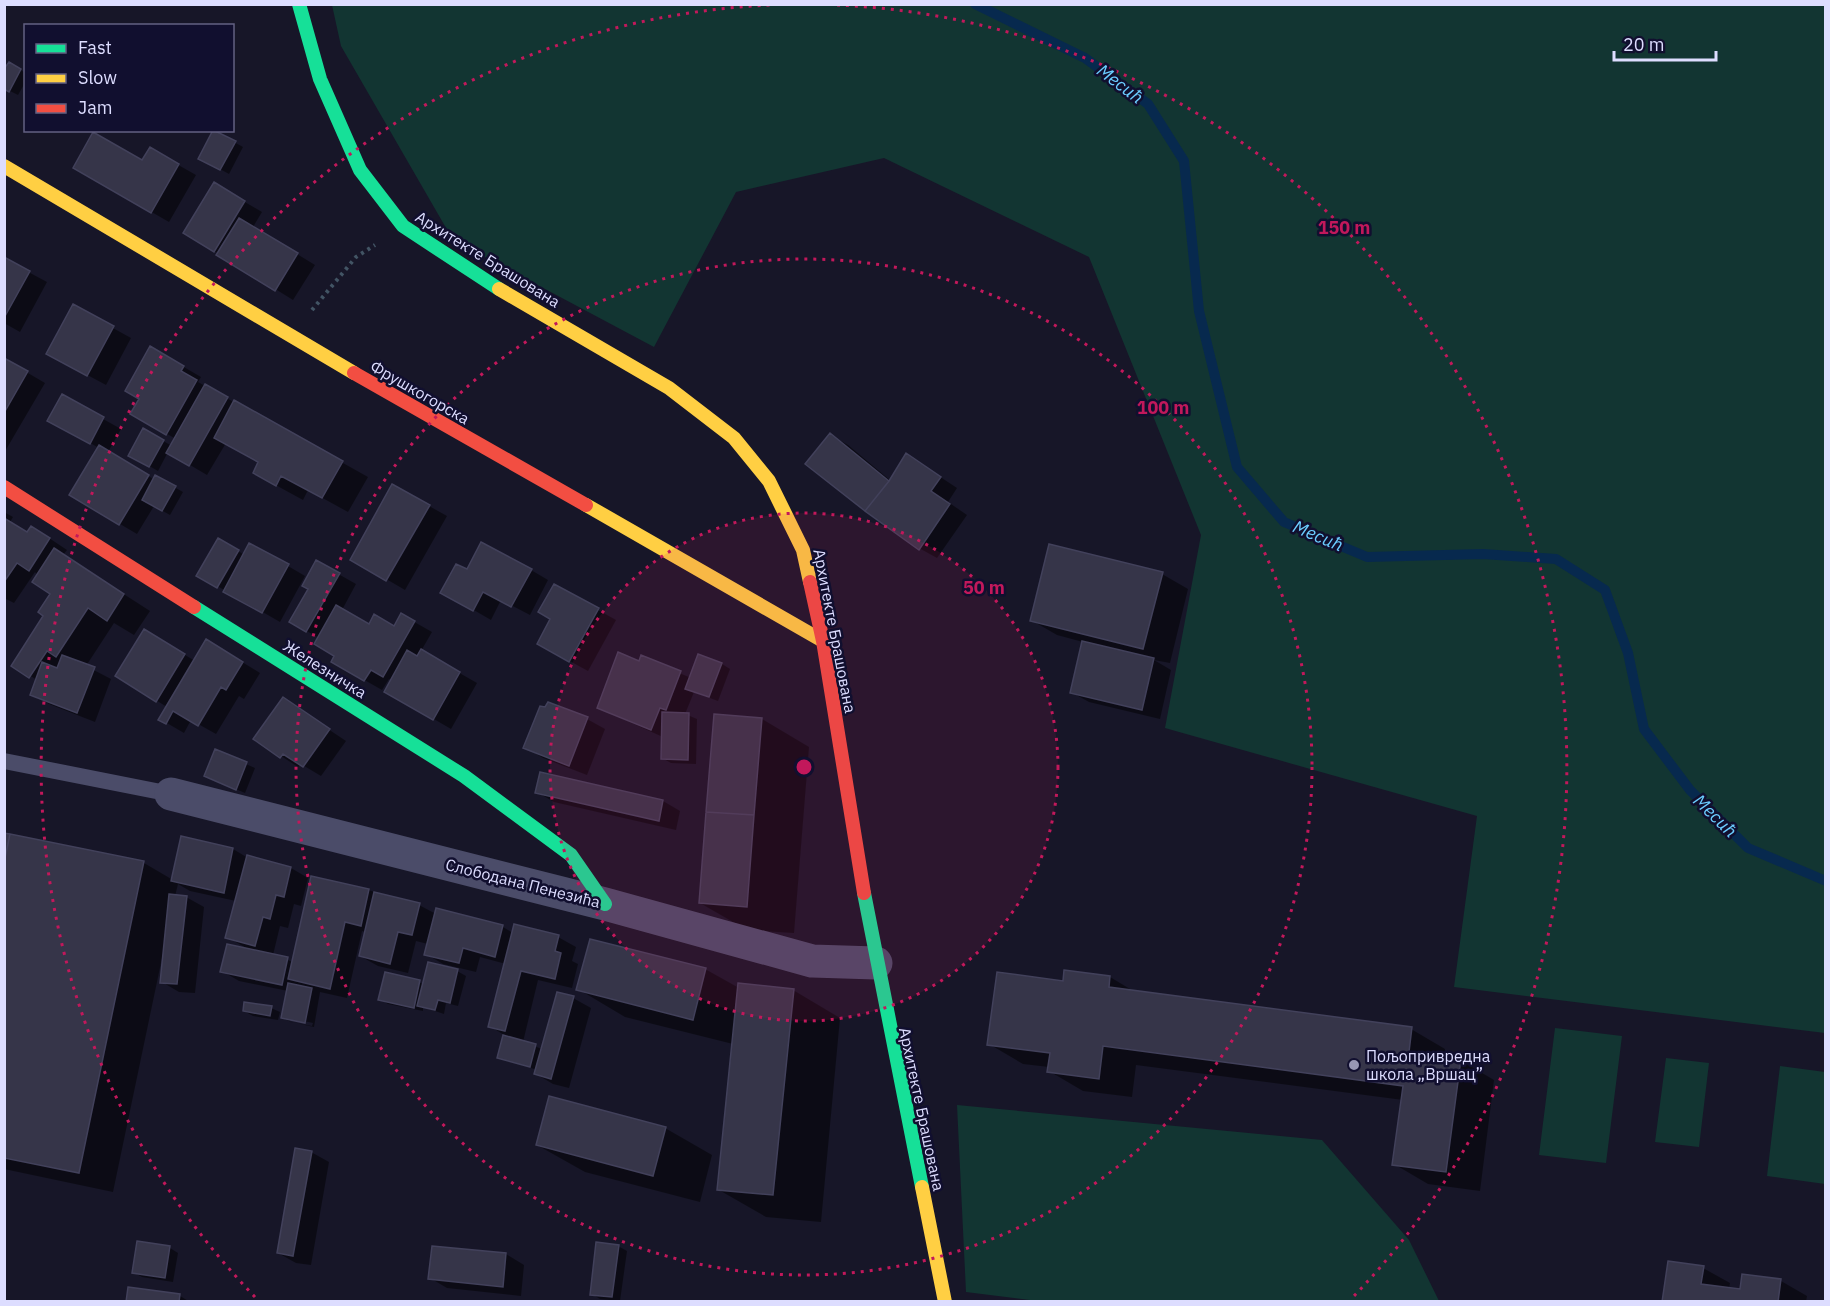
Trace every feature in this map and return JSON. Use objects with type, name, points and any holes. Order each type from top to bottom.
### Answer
[{"type":"street","name":"Архитекте Брашована","points":[[299,5],[320,79],[360,170],[404,226],[489,283],[669,388],[734,438],[769,481],[803,550],[823,641],[876,963],[945,1302]]},
{"type":"street","name":"Фрушкогорска","points":[[4,166],[297,340],[823,641]]},
{"type":"street","name":"Железничка","points":[[4,487],[464,776],[571,855],[605,904]]},
{"type":"street","name":"Слободана Пенезића","points":[[171,794],[605,904],[812,960],[876,963]]},
{"type":"lane","points":[[4,761],[171,794]]},
{"type":"path","points":[[297,340],[309,314],[356,257],[404,226]]},
{"type":"green space","points":[[332,5],[1825,5],[1825,1033],[1454,987],[1477,816],[1165,728],[1201,535],[1089,257],[884,158],[736,192],[654,347],[453,240],[341,46]]},
{"type":"green space","points":[[1555,1028],[1622,1036],[1606,1163],[1539,1155]]},
{"type":"green space","points":[[1666,1058],[1709,1063],[1699,1147],[1655,1142]]},
{"type":"green space","points":[[1780,1066],[1825,1072],[1825,1184],[1767,1176]]},
{"type":"green space","points":[[957,1105],[1322,1140],[1409,1240],[1439,1301],[1046,1302],[966,1292]]},
{"type":"building","points":[[9,62],[21,69],[9,92],[4,89],[4,69]]},
{"type":"building","points":[[93,132],[142,160],[150,147],[179,164],[151,213],[73,168]]},
{"type":"building","points":[[212,132],[217,132],[236,141],[220,170],[198,159]]},
{"type":"building","points":[[214,182],[245,201],[214,252],[183,233]]},
{"type":"building","points":[[239,218],[298,253],[275,291],[216,255]]},
{"type":"building","points":[[4,257],[30,271],[4,318]]},
{"type":"building","points":[[73,304],[114,326],[87,376],[46,354]]},
{"type":"building","points":[[150,346],[184,366],[181,371],[197,380],[166,435],[130,414],[139,399],[125,391]]},
{"type":"building","points":[[4,358],[28,371],[4,413]]},
{"type":"building","points":[[205,384],[228,397],[189,466],[166,453]]},
{"type":"building","points":[[62,394],[104,417],[90,444],[47,421]]},
{"type":"building","points":[[234,400],[343,461],[322,498],[281,476],[276,486],[253,473],[258,462],[214,438]]},
{"type":"building","points":[[143,428],[164,440],[149,467],[128,456]]},
{"type":"building","points":[[830,433],[889,481],[865,511],[805,464]]},
{"type":"building","points":[[99,445],[149,475],[119,525],[69,495]]},
{"type":"building","points":[[906,453],[941,477],[931,491],[950,504],[919,550],[865,511],[889,481]]},
{"type":"building","points":[[155,475],[176,486],[162,511],[142,500]]},
{"type":"building","points":[[392,484],[430,505],[386,581],[350,560]]},
{"type":"building","points":[[4,518],[27,532],[31,526],[50,538],[29,571],[17,563],[4,582]]},
{"type":"building","points":[[218,538],[239,550],[217,588],[196,576]]},
{"type":"building","points":[[481,542],[532,569],[511,607],[483,592],[473,611],[440,593],[456,564],[467,569]]},
{"type":"building","points":[[249,543],[289,564],[262,613],[223,592]]},
{"type":"building","points":[[1049,544],[1163,572],[1143,649],[1030,621]]},
{"type":"building","points":[[54,548],[124,594],[107,621],[88,608],[56,657],[47,651],[29,678],[11,666],[43,616],[38,612],[50,594],[32,582]]},
{"type":"building","points":[[316,560],[340,573],[306,632],[289,622],[308,589],[302,586]]},
{"type":"building","points":[[554,584],[599,608],[569,662],[537,644],[550,619],[538,612]]},
{"type":"building","points":[[336,605],[369,624],[374,614],[394,626],[401,613],[415,621],[383,677],[371,670],[364,681],[331,662],[334,656],[314,644]]},
{"type":"building","points":[[144,629],[185,654],[156,702],[115,676]]},
{"type":"building","points":[[206,639],[243,662],[226,690],[221,687],[198,726],[173,711],[166,724],[158,720]]},
{"type":"building","points":[[1082,641],[1154,658],[1142,710],[1070,693]]},
{"type":"building","points":[[421,649],[460,672],[433,720],[384,692],[407,650],[417,656]]},
{"type":"building","points":[[618,652],[639,661],[641,655],[681,671],[666,710],[660,708],[651,730],[597,708]]},
{"type":"building","points":[[698,654],[722,663],[709,697],[685,689]]},
{"type":"building","points":[[62,655],[95,667],[77,713],[30,695],[42,662],[57,668]]},
{"type":"building","points":[[283,697],[330,729],[303,767],[283,754],[280,758],[253,739]]},
{"type":"building","points":[[548,702],[588,717],[569,766],[523,748],[540,706],[545,707]]},
{"type":"building","points":[[662,712],[689,713],[688,760],[661,759]]},
{"type":"building","points":[[714,714],[762,718],[754,815],[706,812]]},
{"type":"building","points":[[215,749],[247,762],[236,790],[204,776]]},
{"type":"building","points":[[540,772],[663,800],[659,821],[535,793]]},
{"type":"building","points":[[706,812],[754,815],[747,907],[699,903]]},
{"type":"building","points":[[4,833],[10,834],[4,863]]},
{"type":"building","points":[[10,834],[144,861],[79,1173],[4,1158],[4,863]]},
{"type":"building","points":[[181,836],[233,848],[224,893],[171,881]]},
{"type":"building","points":[[247,855],[291,867],[284,897],[276,895],[270,919],[263,917],[255,946],[225,938]]},
{"type":"building","points":[[311,876],[369,889],[361,926],[345,922],[330,989],[288,979]]},
{"type":"building","points":[[374,892],[420,903],[412,935],[398,932],[390,964],[359,956]]},
{"type":"building","points":[[169,894],[187,896],[177,984],[160,983]]},
{"type":"building","points":[[436,908],[503,925],[495,957],[463,948],[459,963],[424,955]]},
{"type":"building","points":[[514,924],[559,935],[555,951],[561,953],[555,979],[521,971],[505,1031],[488,1027]]},
{"type":"building","points":[[590,939],[706,968],[693,1020],[576,990]]},
{"type":"building","points":[[227,944],[288,957],[282,985],[220,972]]},
{"type":"building","points":[[428,962],[458,969],[450,1003],[438,1000],[435,1010],[417,1006]]},
{"type":"building","name":"Пољопривредна школа „Вршац”","points":[[1064,970],[1110,976],[1109,987],[1412,1027],[1409,1052],[1461,1059],[1446,1172],[1392,1165],[1403,1086],[1103,1046],[1099,1079],[1047,1072],[1050,1053],[987,1045],[997,972],[1063,981]]},
{"type":"building","points":[[385,972],[420,980],[414,1008],[378,1000]]},
{"type":"building","points":[[288,983],[312,988],[305,1023],[281,1018]]},
{"type":"building","points":[[738,983],[794,989],[773,1195],[717,1190]]},
{"type":"building","points":[[557,992],[574,996],[551,1079],[534,1074]]},
{"type":"building","points":[[244,1002],[272,1006],[270,1016],[243,1011]]},
{"type":"building","points":[[503,1035],[536,1044],[530,1067],[497,1058]]},
{"type":"building","points":[[549,1096],[666,1127],[653,1176],[536,1145]]},
{"type":"building","points":[[295,1148],[312,1151],[293,1256],[277,1253]]},
{"type":"building","points":[[137,1241],[170,1246],[165,1278],[132,1273]]},
{"type":"building","points":[[596,1242],[619,1245],[612,1297],[590,1295]]},
{"type":"building","points":[[432,1246],[506,1253],[503,1287],[428,1279]]},
{"type":"building","points":[[1668,1261],[1704,1266],[1701,1284],[1740,1289],[1742,1274],[1781,1279],[1778,1302],[1662,1302]]},
{"type":"building","points":[[128,1287],[180,1294],[179,1302],[126,1302]]},
{"type":"waterway","name":"Месић","points":[[975,4],[1085,58],[1148,104],[1184,161],[1199,311],[1237,467],[1284,522],[1367,557],[1483,554],[1556,559],[1605,590],[1628,653],[1644,729],[1690,790],[1748,848],[1826,881]]},
{"type":"traffic: fast","points":[[299,4],[320,79],[360,170],[403,226],[499,289]]},
{"type":"traffic: fast","points":[[194,607],[464,776],[571,855],[605,904]]},
{"type":"traffic: fast","points":[[864,893],[922,1187]]},
{"type":"traffic: slow","points":[[4,166],[354,373]]},
{"type":"traffic: slow","points":[[499,289],[669,388],[734,438],[769,481],[803,550],[810,582]]},
{"type":"traffic: slow","points":[[586,505],[823,641]]},
{"type":"traffic: slow","points":[[922,1187],[945,1302]]},
{"type":"traffic: jam","points":[[354,373],[586,505]]},
{"type":"traffic: jam","points":[[4,487],[194,607]]},
{"type":"traffic: jam","points":[[810,582],[823,641],[864,893]]},
{"type":"place","name":"Пољопривредна школа „Вршац”","points":[[1354,1065]]}]
